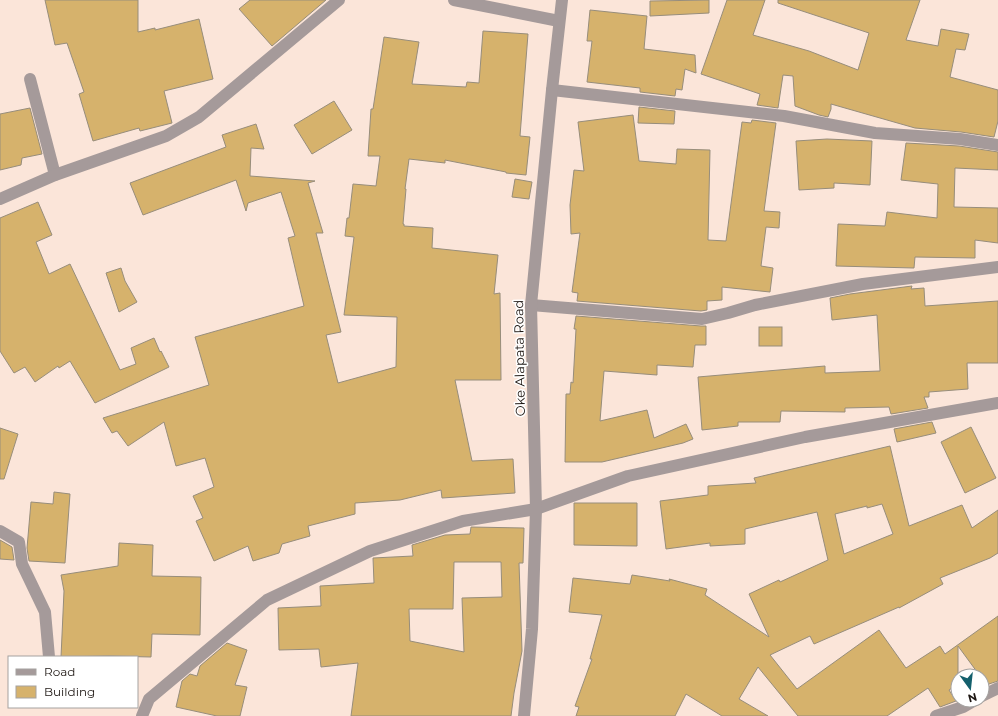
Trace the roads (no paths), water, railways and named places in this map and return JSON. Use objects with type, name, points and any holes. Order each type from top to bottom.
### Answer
[{"type":"street","points":[[0,199],[55,175],[166,136],[199,117],[339,0]]},
{"type":"street","points":[[454,0],[559,21]]},
{"type":"street","name":"Oke Alapata Road","points":[[524,716],[532,629],[536,509],[531,305],[562,0]]},
{"type":"street","points":[[30,79],[55,175]]},
{"type":"street","points":[[552,90],[784,116],[875,133],[960,139],[998,144]]},
{"type":"street","points":[[531,305],[702,319],[755,305],[863,284],[998,267]]},
{"type":"street","points":[[142,716],[143,698],[182,672],[267,600],[370,551],[464,521],[536,509],[628,476],[804,437],[998,403]]},
{"type":"street","points":[[0,531],[19,542],[22,564],[45,612],[49,656]]},
{"type":"street","points":[[936,716],[960,708]]}]
